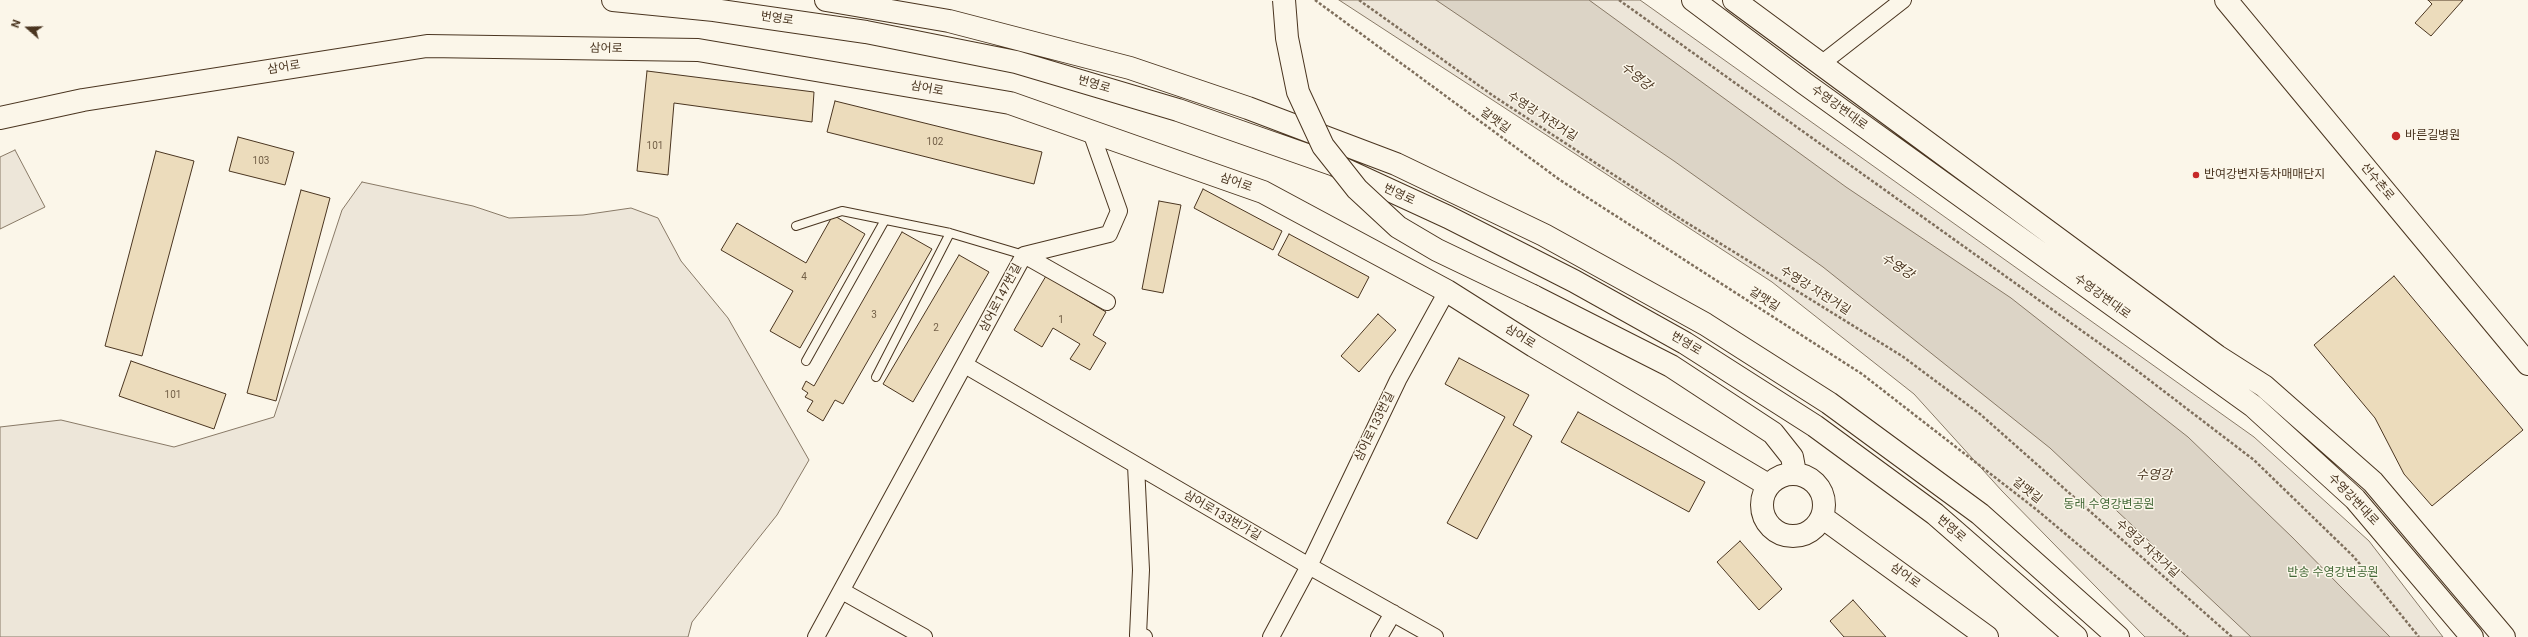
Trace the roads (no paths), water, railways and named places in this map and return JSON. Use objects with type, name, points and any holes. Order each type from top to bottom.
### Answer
[{"type":"main road","name":"번영로","points":[[613,0],[714,10],[866,32],[1016,62],[1178,110],[1335,165],[1448,217],[1567,277],[1686,343],[1815,426],[1935,514],[2076,637]]},
{"type":"main road","name":"번영로","points":[[826,0],[949,21],[1130,68],[1248,108],[1396,164],[1544,236],[1705,324],[1829,402],[1980,514],[2118,637]]},
{"type":"main road","points":[[1284,0],[1287,38],[1298,92],[1323,146],[1357,189],[1398,227],[1437,250],[1533,296],[1671,366],[1773,433],[1792,457],[1795,474]]},
{"type":"main road","name":"수영강변대로","points":[[1693,0],[1804,83],[2253,406],[2355,499],[2472,637]]},
{"type":"main road","name":"수영강변대로","points":[[1734,0],[2217,356],[2264,386],[2373,482],[2504,637]]},
{"type":"main road","name":"선수촌로","points":[[2226,0],[2528,364]]},
{"type":"main road","name":"삼어로","points":[[0,118],[91,99],[427,46],[698,50],[1010,103],[1263,192],[1447,291],[1534,346],[1768,485]]},
{"type":"main road","points":[[1795,474],[1805,476],[1820,488],[1823,498],[1822,517],[1815,526],[1801,535],[1785,536],[1775,531],[1767,524],[1762,514],[1762,498],[1768,485],[1776,478],[1795,474]]},
{"type":"main road","name":"삼어로","points":[[1822,517],[1987,637]]},
{"type":"street","points":[[1821,64],[1903,0]]},
{"type":"street","name":"삼어로147번길","points":[[816,637],[1024,255],[1109,234],[1119,211],[1092,132]]},
{"type":"street","points":[[1024,255],[1107,302]]},
{"type":"street","name":"삼어로133번길","points":[[1270,637],[1309,566],[1398,380],[1447,291]]},
{"type":"street","name":"삼어로133번가길","points":[[965,365],[1309,566]]},
{"type":"street","points":[[1136,465],[1141,570],[1138,635],[1144,637]]},
{"type":"street","points":[[1309,566],[1435,637]]},
{"type":"street","points":[[842,591],[924,637]]},
{"type":"street","points":[[1379,637],[1392,613]]},
{"type":"lane","points":[[796,226],[842,211],[950,233],[1024,255]]},
{"type":"lane","points":[[806,361],[885,220]]},
{"type":"lane","points":[[876,377],[950,233]]},
{"type":"water","name":"수영강","points":[[1436,0],[1589,0],[1846,187],[2011,298],[2188,437],[2293,538],[2390,637],[2251,637],[2050,448],[1823,267],[1674,161]]},
{"type":"place","name":"바른길병원","points":[[2396,136]]},
{"type":"place","name":"반여강변자동차매매단지","points":[[2196,175]]},
{"type":"park label","name":"동래 수영강변공원","points":[[2109,505]]},
{"type":"park label","name":"반송 수영강변공원","points":[[2333,573]]}]
